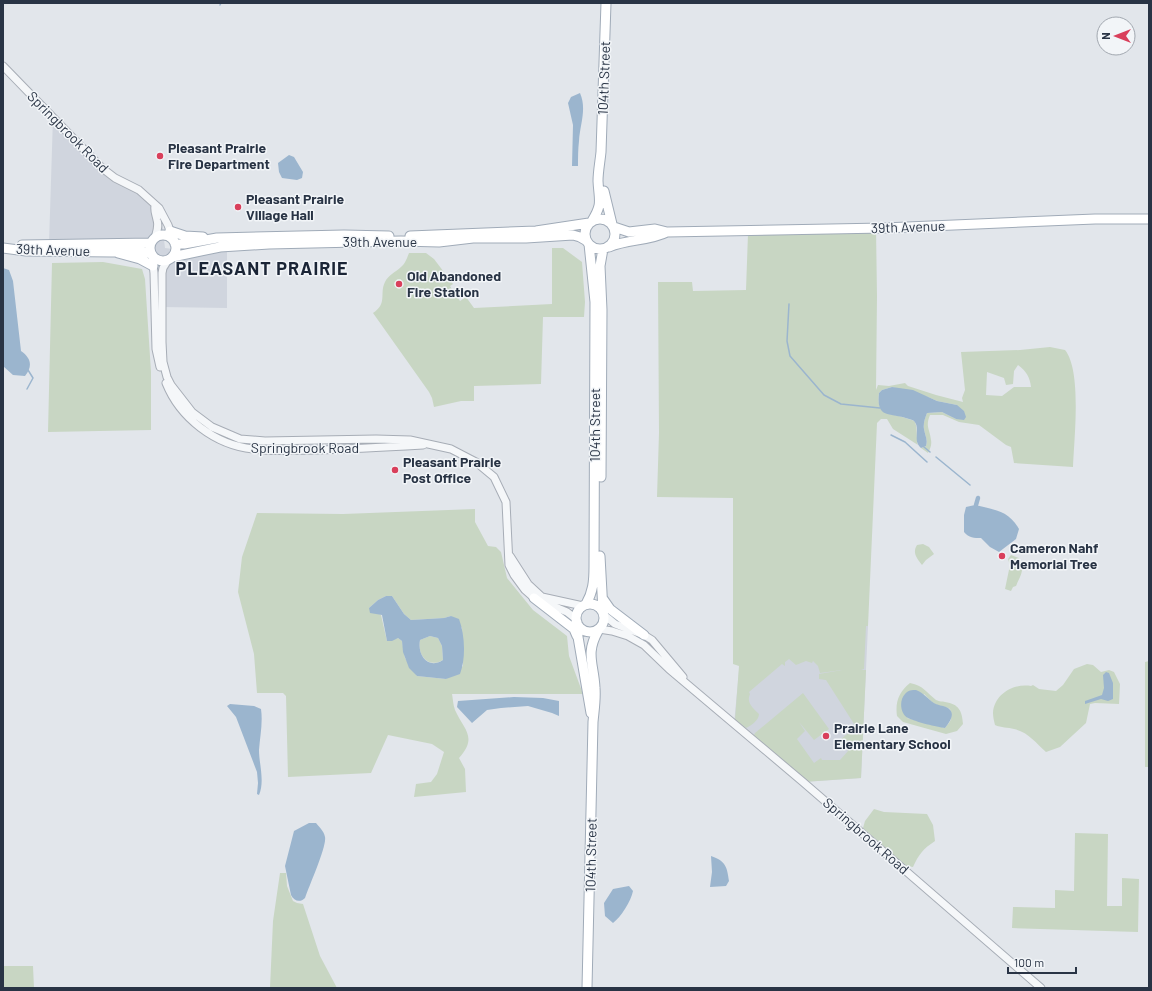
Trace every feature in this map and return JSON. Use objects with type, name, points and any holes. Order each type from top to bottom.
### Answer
[{"type":"main road","name":"104th Street","points":[[606,3],[601,152],[604,194],[613,225]]},
{"type":"main road","name":"104th Street","points":[[590,222],[599,209],[601,200],[598,173],[601,152]]},
{"type":"main road","points":[[600,218],[609,221],[613,225],[616,231],[614,241],[605,248],[593,247],[588,242],[585,232],[590,222],[600,218]]},
{"type":"main road","name":"39th Avenue","points":[[613,225],[620,230],[629,232],[655,229],[667,232],[884,228],[1095,219],[1149,219]]},
{"type":"main road","name":"39th Avenue","points":[[170,259],[220,247],[269,244],[401,241],[439,242],[473,238],[525,235],[590,222]]},
{"type":"main road","points":[[170,231],[185,236],[217,238]]},
{"type":"main road","name":"39th Avenue","points":[[605,248],[617,244],[660,236],[667,232]]},
{"type":"main road","name":"39th Avenue","points":[[174,243],[184,244],[217,238],[344,235],[416,236],[451,233],[573,235],[588,242]]},
{"type":"main road","points":[[159,236],[167,236],[174,243],[176,250],[170,259],[160,261],[152,258],[150,248],[153,240],[159,236]]},
{"type":"main road","name":"39th Avenue","points":[[3,245],[153,240]]},
{"type":"main road","name":"104th Street","points":[[584,605],[590,596],[594,584],[595,302],[588,242]]},
{"type":"main road","name":"39th Avenue","points":[[3,248],[26,251],[112,252],[135,250],[152,258]]},
{"type":"main road","name":"104th Street","points":[[604,613],[600,566],[602,310],[600,266],[605,248]]},
{"type":"main road","points":[[534,598],[574,629],[578,637]]},
{"type":"main road","points":[[602,598],[610,609],[644,635]]},
{"type":"main road","points":[[584,605],[595,605],[604,613],[604,623],[599,630],[592,632],[587,632],[579,627],[576,621],[578,611],[584,605]]},
{"type":"main road","name":"104th Street","points":[[576,621],[593,722]]},
{"type":"main road","name":"104th Street","points":[[587,988],[593,722],[596,699],[591,653],[593,639],[599,630]]},
{"type":"street","name":"Springbrook Road","points":[[3,66],[102,168],[115,178],[139,190],[159,208],[174,243]]},
{"type":"street","points":[[153,240],[158,229],[158,221],[154,210],[156,206]]},
{"type":"street","name":"Springbrook Road","points":[[152,258],[156,349],[159,364],[168,389],[177,404],[208,434],[234,445],[264,450],[361,449],[431,444]]},
{"type":"street","name":"Springbrook Road","points":[[170,259],[163,268],[162,273],[163,362],[167,377],[189,409],[204,422],[231,436],[251,440],[410,440],[452,449],[476,462],[494,477],[506,502],[508,552],[510,565],[514,575],[525,590],[534,598],[567,612],[576,621]]},
{"type":"street","name":"Springbrook Road","points":[[508,552],[528,584],[542,597],[584,605]]},
{"type":"street","name":"Springbrook Road","points":[[604,613],[615,624],[644,635],[652,640],[689,686]]},
{"type":"street","name":"Springbrook Road","points":[[599,630],[612,631],[636,640],[644,645],[669,669],[803,782],[1041,988]]},
{"type":"shaded area","points":[[53,117],[91,157],[146,196],[159,213],[162,222],[165,248],[180,250],[205,245],[227,247],[227,308],[162,307],[152,253],[146,247],[49,244]]},
{"type":"shaded area","points":[[843,622],[868,626],[861,778],[803,782],[734,724],[743,628]]},
{"type":"green space","points":[[876,228],[876,390],[878,385],[889,386],[905,383],[908,386],[963,402],[962,398],[965,390],[961,352],[1020,350],[1050,347],[1065,350],[1074,373],[1076,406],[1073,467],[1014,463],[1011,447],[979,425],[959,422],[943,415],[930,415],[928,425],[931,444],[928,453],[921,448],[927,444],[924,425],[927,413],[942,412],[956,419],[957,405],[937,401],[892,387],[882,390],[879,393],[880,407],[882,410],[886,413],[914,421],[916,425],[918,445],[893,429],[887,419],[881,419],[877,423],[868,626],[866,626],[864,669],[861,670],[866,670],[861,778],[803,782],[753,737],[755,733],[803,693],[829,729],[814,740],[799,722],[805,731],[797,739],[814,763],[821,758],[822,760],[840,760],[848,751],[841,739],[856,727],[826,680],[819,679],[819,674],[842,670],[820,673],[818,666],[813,661],[812,663],[806,661],[796,665],[789,659],[785,662],[785,666],[782,664],[749,692],[750,703],[759,714],[756,721],[746,728],[735,720],[739,666],[733,664],[733,498],[657,497],[659,433],[658,282],[692,282],[693,291],[746,290],[748,234]],"holes":[[[1018,365],[1029,377],[1031,387],[1014,387],[1002,396],[986,395],[987,372],[1004,378],[1006,385],[1013,384],[1014,371]]]},
{"type":"green space","points":[[552,248],[563,248],[582,262],[585,302],[584,317],[543,317],[541,384],[474,386],[474,401],[461,401],[434,407],[429,392],[373,313],[378,309],[382,302],[383,286],[386,280],[402,266],[409,253],[426,253],[434,259],[453,284],[450,286],[460,301],[466,297],[474,308],[552,304]]},
{"type":"green space","points":[[103,262],[142,269],[145,279],[151,372],[151,430],[48,432],[52,263]]},
{"type":"green space","points":[[475,509],[475,522],[488,546],[496,547],[501,552],[507,578],[533,610],[567,636],[569,656],[583,694],[452,694],[455,710],[468,734],[468,744],[465,751],[459,758],[465,769],[466,792],[414,797],[416,784],[431,782],[437,774],[444,752],[432,744],[388,735],[371,773],[288,777],[286,696],[283,693],[257,693],[254,654],[238,592],[242,557],[257,513],[343,514]],"holes":[[[386,596],[392,596],[404,614],[411,620],[444,618],[451,616],[462,628],[463,666],[446,679],[417,676],[405,658],[402,641],[398,638],[387,641],[381,615],[369,608],[378,600]]]},
{"type":"green space","points":[[923,544],[929,547],[934,554],[922,565],[918,560],[915,551],[917,545]]},
{"type":"green space","points":[[1011,555],[1019,558],[1022,569],[1016,586],[1013,587],[1011,591],[1005,589],[1010,565],[1008,559]]},
{"type":"green space","points":[[430,636],[438,638],[442,646],[443,660],[433,663],[428,662],[422,655],[420,651],[420,640]]},
{"type":"green space","points":[[1149,661],[1149,767],[1145,767],[1145,662]]},
{"type":"green space","points":[[1087,664],[1093,665],[1101,672],[1109,670],[1114,672],[1120,684],[1119,704],[1090,704],[1086,723],[1060,747],[1046,752],[1032,738],[1019,730],[995,725],[993,714],[994,706],[1001,695],[1006,691],[1018,686],[1033,685],[1039,689],[1056,691],[1063,685],[1074,669]]},
{"type":"green space","points":[[910,683],[915,684],[936,700],[957,706],[962,715],[963,724],[957,731],[946,734],[903,722],[897,716],[897,702],[906,686]],"holes":[[[924,694],[936,704],[950,709],[951,719],[945,728],[907,718]]]},
{"type":"green space","points":[[874,809],[884,812],[927,814],[933,825],[935,841],[922,852],[913,867],[906,866],[863,828],[865,821]]},
{"type":"green space","points":[[1075,833],[1108,834],[1107,906],[1122,906],[1122,878],[1139,879],[1138,932],[1012,928],[1013,907],[1055,908],[1055,890],[1074,891]]},
{"type":"green space","points":[[280,873],[286,873],[287,886],[293,901],[303,904],[320,956],[337,988],[270,988],[273,921]]},
{"type":"green space","points":[[3,966],[33,966],[34,988],[3,988]]},
{"type":"water","points":[[580,93],[583,111],[578,166],[572,166],[573,125],[568,103],[571,97]]},
{"type":"water","points":[[289,155],[294,157],[303,172],[302,178],[297,180],[282,178],[279,172],[278,163]]},
{"type":"water","points":[[3,268],[9,270],[13,281],[21,351],[27,356],[30,362],[28,372],[25,376],[13,375],[3,366]]},
{"type":"water","points":[[892,387],[913,390],[937,401],[957,405],[964,411],[966,417],[964,420],[956,419],[942,412],[927,413],[924,431],[927,444],[921,448],[917,442],[917,427],[914,421],[911,419],[886,414],[880,407],[879,393],[882,390]]},
{"type":"water","points":[[975,505],[1006,514],[1019,529],[1016,539],[999,552],[990,547],[981,538],[972,537],[966,534],[964,532],[964,515],[966,507]]},
{"type":"water","points":[[386,596],[392,596],[404,614],[411,620],[444,618],[451,616],[459,619],[463,632],[464,646],[460,674],[446,679],[417,676],[409,668],[403,652],[402,641],[398,638],[392,641],[387,641],[382,615],[370,613],[369,608],[378,600]],"holes":[[[430,636],[438,638],[442,646],[443,660],[438,663],[428,662],[422,656],[420,651],[420,640]]]},
{"type":"water","points":[[1106,672],[1109,673],[1113,683],[1113,699],[1108,701],[1101,699],[1085,704],[1085,701],[1102,695],[1104,688],[1103,675]]},
{"type":"water","points":[[916,690],[924,694],[937,705],[945,706],[949,709],[952,717],[945,728],[921,723],[905,716],[901,707],[903,697],[909,691]]},
{"type":"water","points":[[514,697],[543,698],[559,701],[559,716],[528,706],[501,708],[487,710],[472,723],[457,707],[458,701]]},
{"type":"water","points":[[230,704],[254,706],[261,709],[262,724],[259,750],[262,784],[259,795],[257,794],[257,772],[236,717],[227,706]]},
{"type":"water","points":[[309,823],[316,823],[324,833],[325,842],[321,857],[305,898],[297,901],[291,895],[285,866],[294,831]]},
{"type":"water","points":[[711,856],[720,860],[725,865],[729,881],[726,886],[710,887],[712,872]]},
{"type":"water","points":[[629,886],[633,891],[628,904],[613,923],[605,916],[604,903],[613,889]]},
{"type":"waterway","points":[[789,304],[787,341],[790,356],[824,395],[841,404],[880,408]]},
{"type":"waterway","points":[[27,389],[33,378],[28,370]]},
{"type":"waterway","points":[[891,435],[905,442],[927,462]]},
{"type":"waterway","points":[[924,447],[930,452]]},
{"type":"waterway","points":[[936,457],[970,485]]},
{"type":"waterway","points":[[976,505],[978,498]]},
{"type":"place","name":"Pleasant Prairie Fire Department","points":[[160,156]]},
{"type":"place","name":"Pleasant Prairie Village Hall","points":[[238,207]]},
{"type":"place","name":"Old Abandoned Fire Station","points":[[399,284]]},
{"type":"place","name":"Pleasant Prairie Post Office","points":[[395,470]]},
{"type":"place","name":"Cameron Nahf Memorial Tree","points":[[1002,556]]},
{"type":"place","name":"Prairie Lane Elementary School","points":[[826,736]]},
{"type":"district","name":"PLEASANT PRAIRIE","points":[[262,269]]}]
